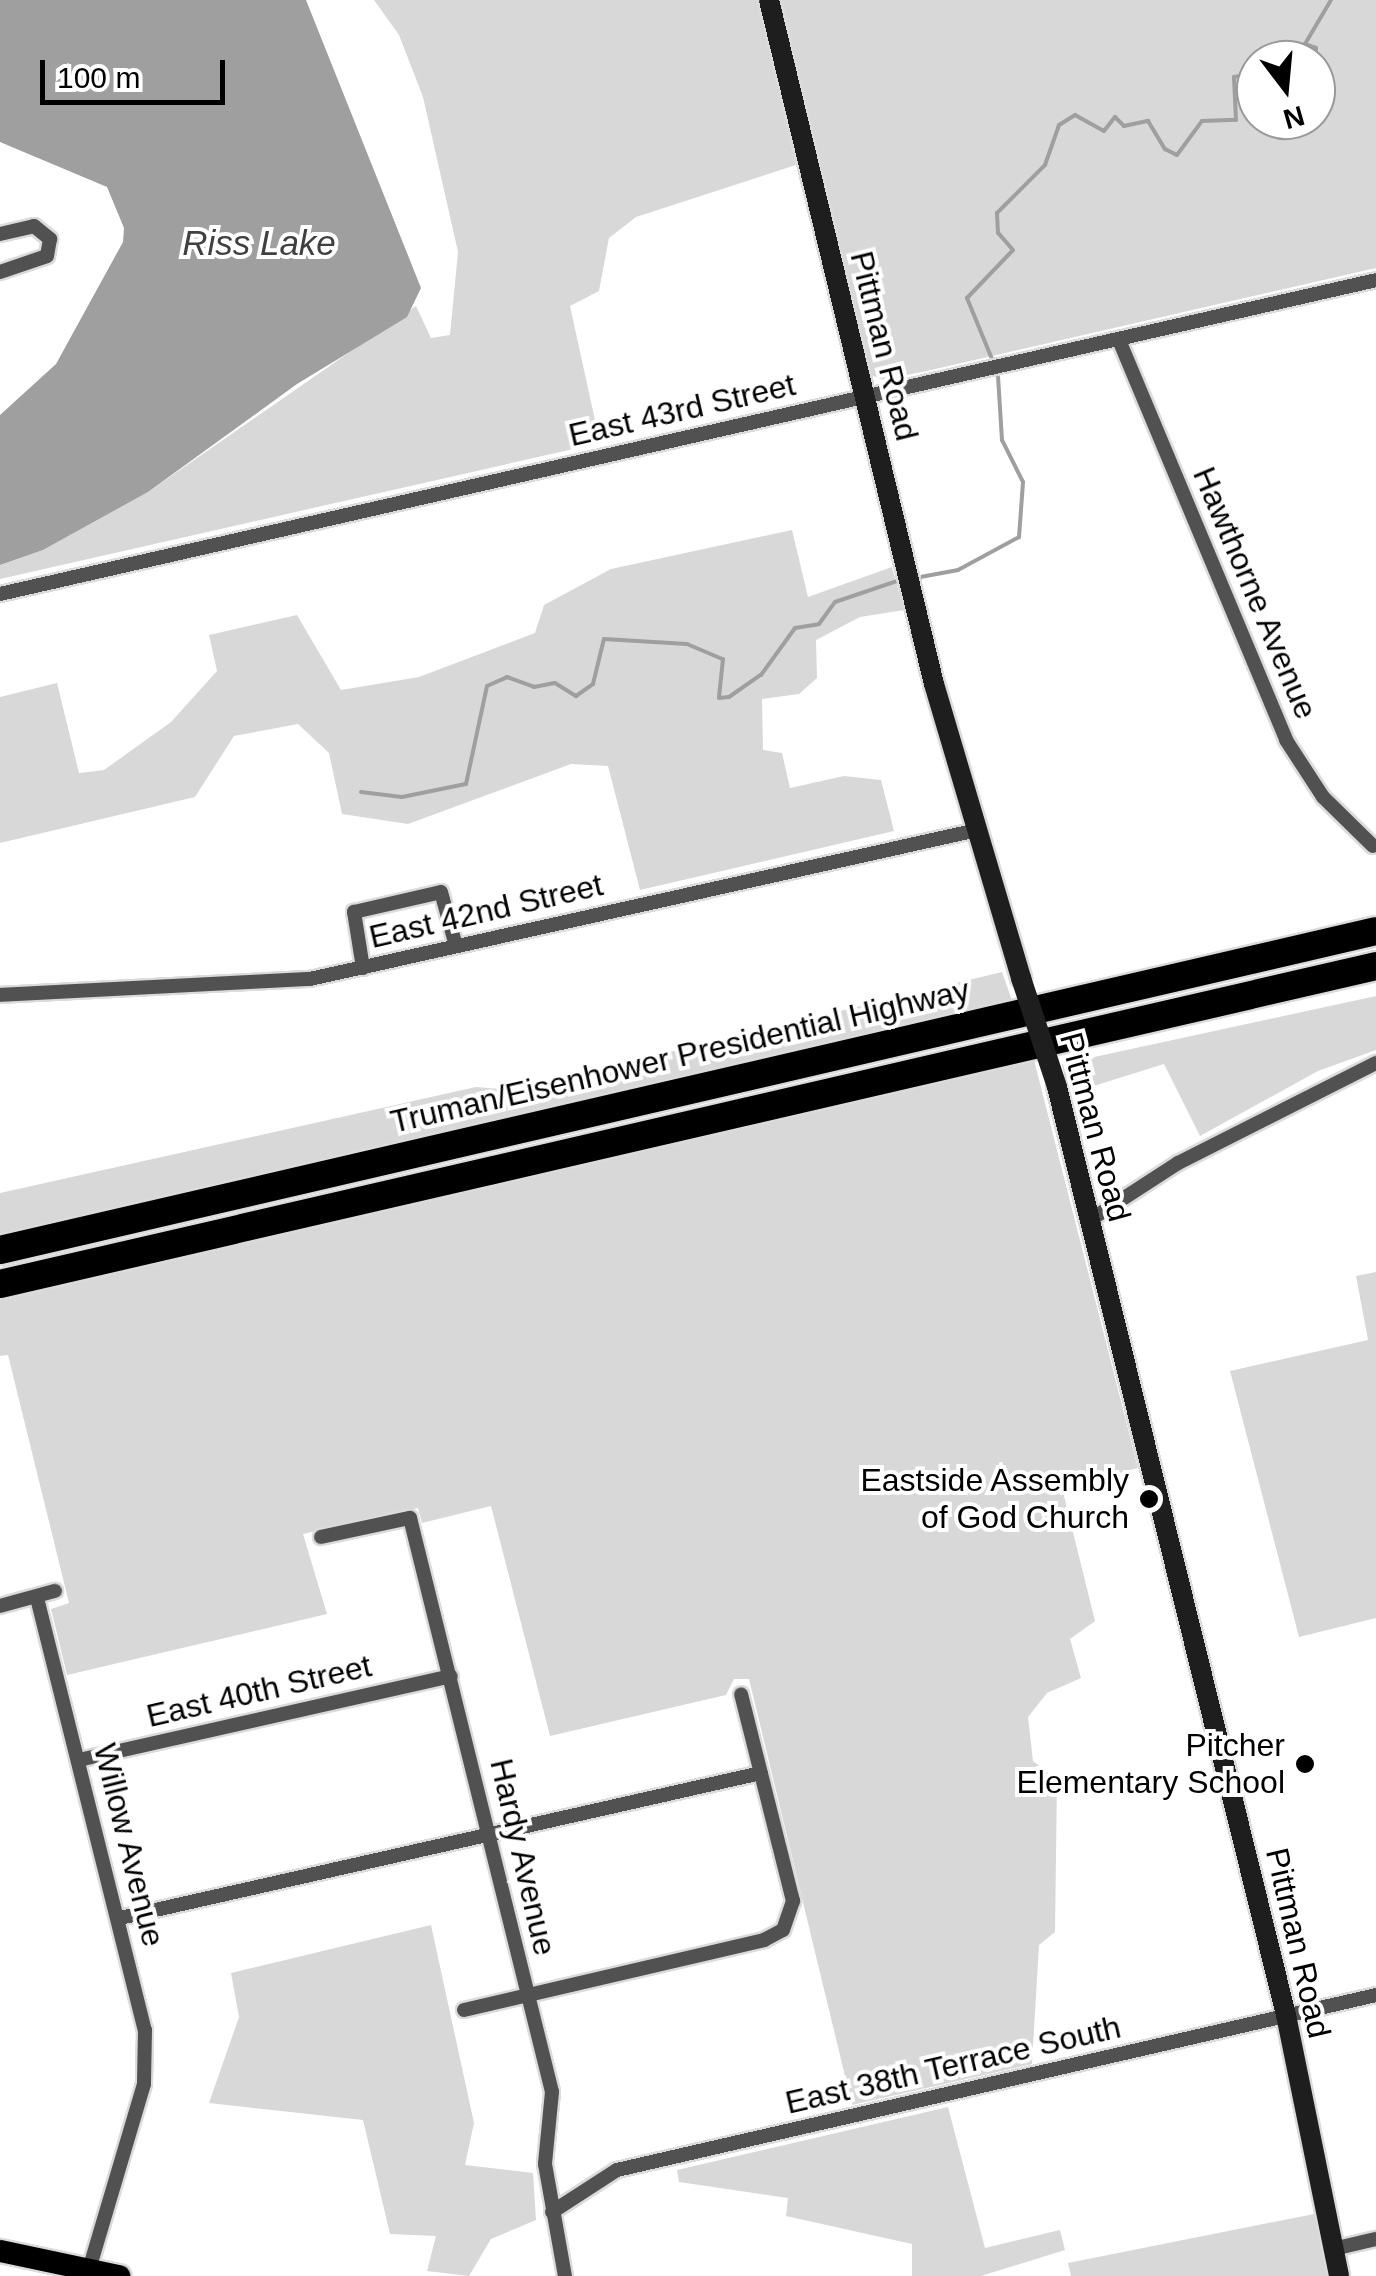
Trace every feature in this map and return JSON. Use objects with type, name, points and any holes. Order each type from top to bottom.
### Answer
[{"type":"highway","name":"Truman/Eisenhower Presidential Highway","points":[[0,1250],[1376,931]]},
{"type":"highway","name":"Truman/Eisenhower Presidential Highway","points":[[0,1284],[1376,966]]},
{"type":"main road","points":[[0,2251],[119,2276]]},
{"type":"street","name":"Pittman Road","points":[[768,0],[915,604],[977,830],[1057,1087],[1286,2015],[1339,2276]]},
{"type":"street","points":[[0,234],[34,226],[50,239],[47,256],[0,272]]},
{"type":"street","name":"East 43rd Street","points":[[0,594],[1376,280]]},
{"type":"street","name":"Hawthorne Avenue","points":[[1119,340],[1286,740],[1323,797],[1373,846]]},
{"type":"street","name":"East 42nd Street","points":[[0,995],[222,988],[364,968],[977,830]]},
{"type":"street","points":[[364,968],[354,912],[440,892],[456,946]]},
{"type":"street","points":[[1090,1220],[1178,1163],[1376,1063]]},
{"type":"street","name":"Hardy Avenue","points":[[321,1537],[410,1518],[552,2092],[545,2164],[565,2276]]},
{"type":"street","points":[[0,1606],[55,1591]]},
{"type":"street","name":"Willow Avenue","points":[[38,1598],[145,2030],[137,2107],[89,2270]]},
{"type":"street","name":"East 40th Street","points":[[79,1760],[451,1676]]},
{"type":"street","points":[[464,2010],[764,1940],[788,1922],[793,1901],[741,1694]]},
{"type":"street","points":[[120,1918],[761,1773]]},
{"type":"street","name":"East 38th Terrace South","points":[[552,2212],[618,2170],[1376,1995]]},
{"type":"street","points":[[1332,2249],[1376,2239]]},
{"type":"shaded area","points":[[374,0],[757,0],[796,165],[636,217],[609,238],[599,291],[570,306],[600,443],[0,579],[0,565],[43,550],[148,492],[416,306],[431,338],[450,335],[458,252],[423,97],[399,35]]},
{"type":"shaded area","points":[[781,0],[1376,0],[1376,268],[883,380],[871,375]]},
{"type":"shaded area","points":[[792,530],[808,597],[892,567],[904,610],[860,617],[816,640],[817,678],[799,694],[762,699],[763,750],[782,753],[790,788],[844,776],[881,780],[894,831],[640,890],[608,766],[571,764],[408,824],[342,814],[329,753],[298,724],[234,736],[195,797],[0,843],[0,697],[57,683],[79,773],[104,770],[171,722],[217,671],[209,635],[297,615],[341,690],[419,677],[535,633],[544,605],[611,569]]},
{"type":"shaded area","points":[[1002,972],[1013,1003],[0,1235],[0,1193],[476,1087],[512,1090]]},
{"type":"shaded area","points":[[1376,996],[1376,1050],[1318,1071],[1200,1136],[1164,1064],[1068,1094],[1062,1064]]},
{"type":"shaded area","points":[[1034,1060],[1138,1468],[1062,1488],[1095,1621],[1070,1639],[1081,1678],[1047,1693],[1028,1717],[1033,1761],[1057,1780],[1055,1932],[1039,1945],[1032,2064],[852,2105],[749,1679],[734,1679],[726,1695],[550,1736],[491,1506],[422,1523],[418,1508],[303,1534],[327,1614],[67,1675],[51,1609],[69,1603],[8,1355],[0,1356],[0,1299]]},
{"type":"shaded area","points":[[1376,1272],[1376,1618],[1299,1637],[1230,1371],[1368,1340],[1356,1276]]},
{"type":"shaded area","points":[[431,1925],[474,2123],[465,2165],[533,2173],[536,2220],[491,2239],[469,2276],[427,2271],[436,2236],[390,2234],[363,2120],[209,2103],[239,2017],[231,1973]]},
{"type":"shaded area","points":[[948,2107],[985,2248],[1060,2230],[1065,2250],[981,2276],[912,2276],[912,2244],[786,2216],[788,2198],[679,2182],[677,2170]]},
{"type":"shaded area","points":[[1324,2212],[1336,2276],[1071,2276],[1068,2263]]},
{"type":"water","name":"Riss Lake","points":[[0,0],[306,0],[421,288],[407,317],[297,384],[148,492],[43,550],[0,565],[0,415],[56,364],[123,242],[124,228],[107,187],[0,142]]},
{"type":"waterway","points":[[1307,40],[1331,0]]},
{"type":"waterway","points":[[1236,77],[1236,120]]},
{"type":"waterway","points":[[992,359],[967,298],[1013,250],[998,233],[997,213],[1045,165],[1059,125],[1075,115],[1104,131],[1115,117],[1124,126],[1148,121],[1165,149],[1177,155],[1202,121],[1236,120]]},
{"type":"waterway","points":[[915,578],[958,570],[1019,537],[1023,482],[1002,440],[998,377]]},
{"type":"waterway","points":[[361,792],[402,797],[466,784],[487,686],[507,677],[534,687],[555,683],[576,696],[593,684],[604,639],[687,644],[723,659],[719,698],[729,697],[761,675],[795,628],[819,624],[835,602],[900,580]]},
{"type":"place","name":"Eastside Assembly of God Church","points":[[1149,1499]]},
{"type":"place","name":"Pitcher Elementary School","points":[[1305,1764]]}]
